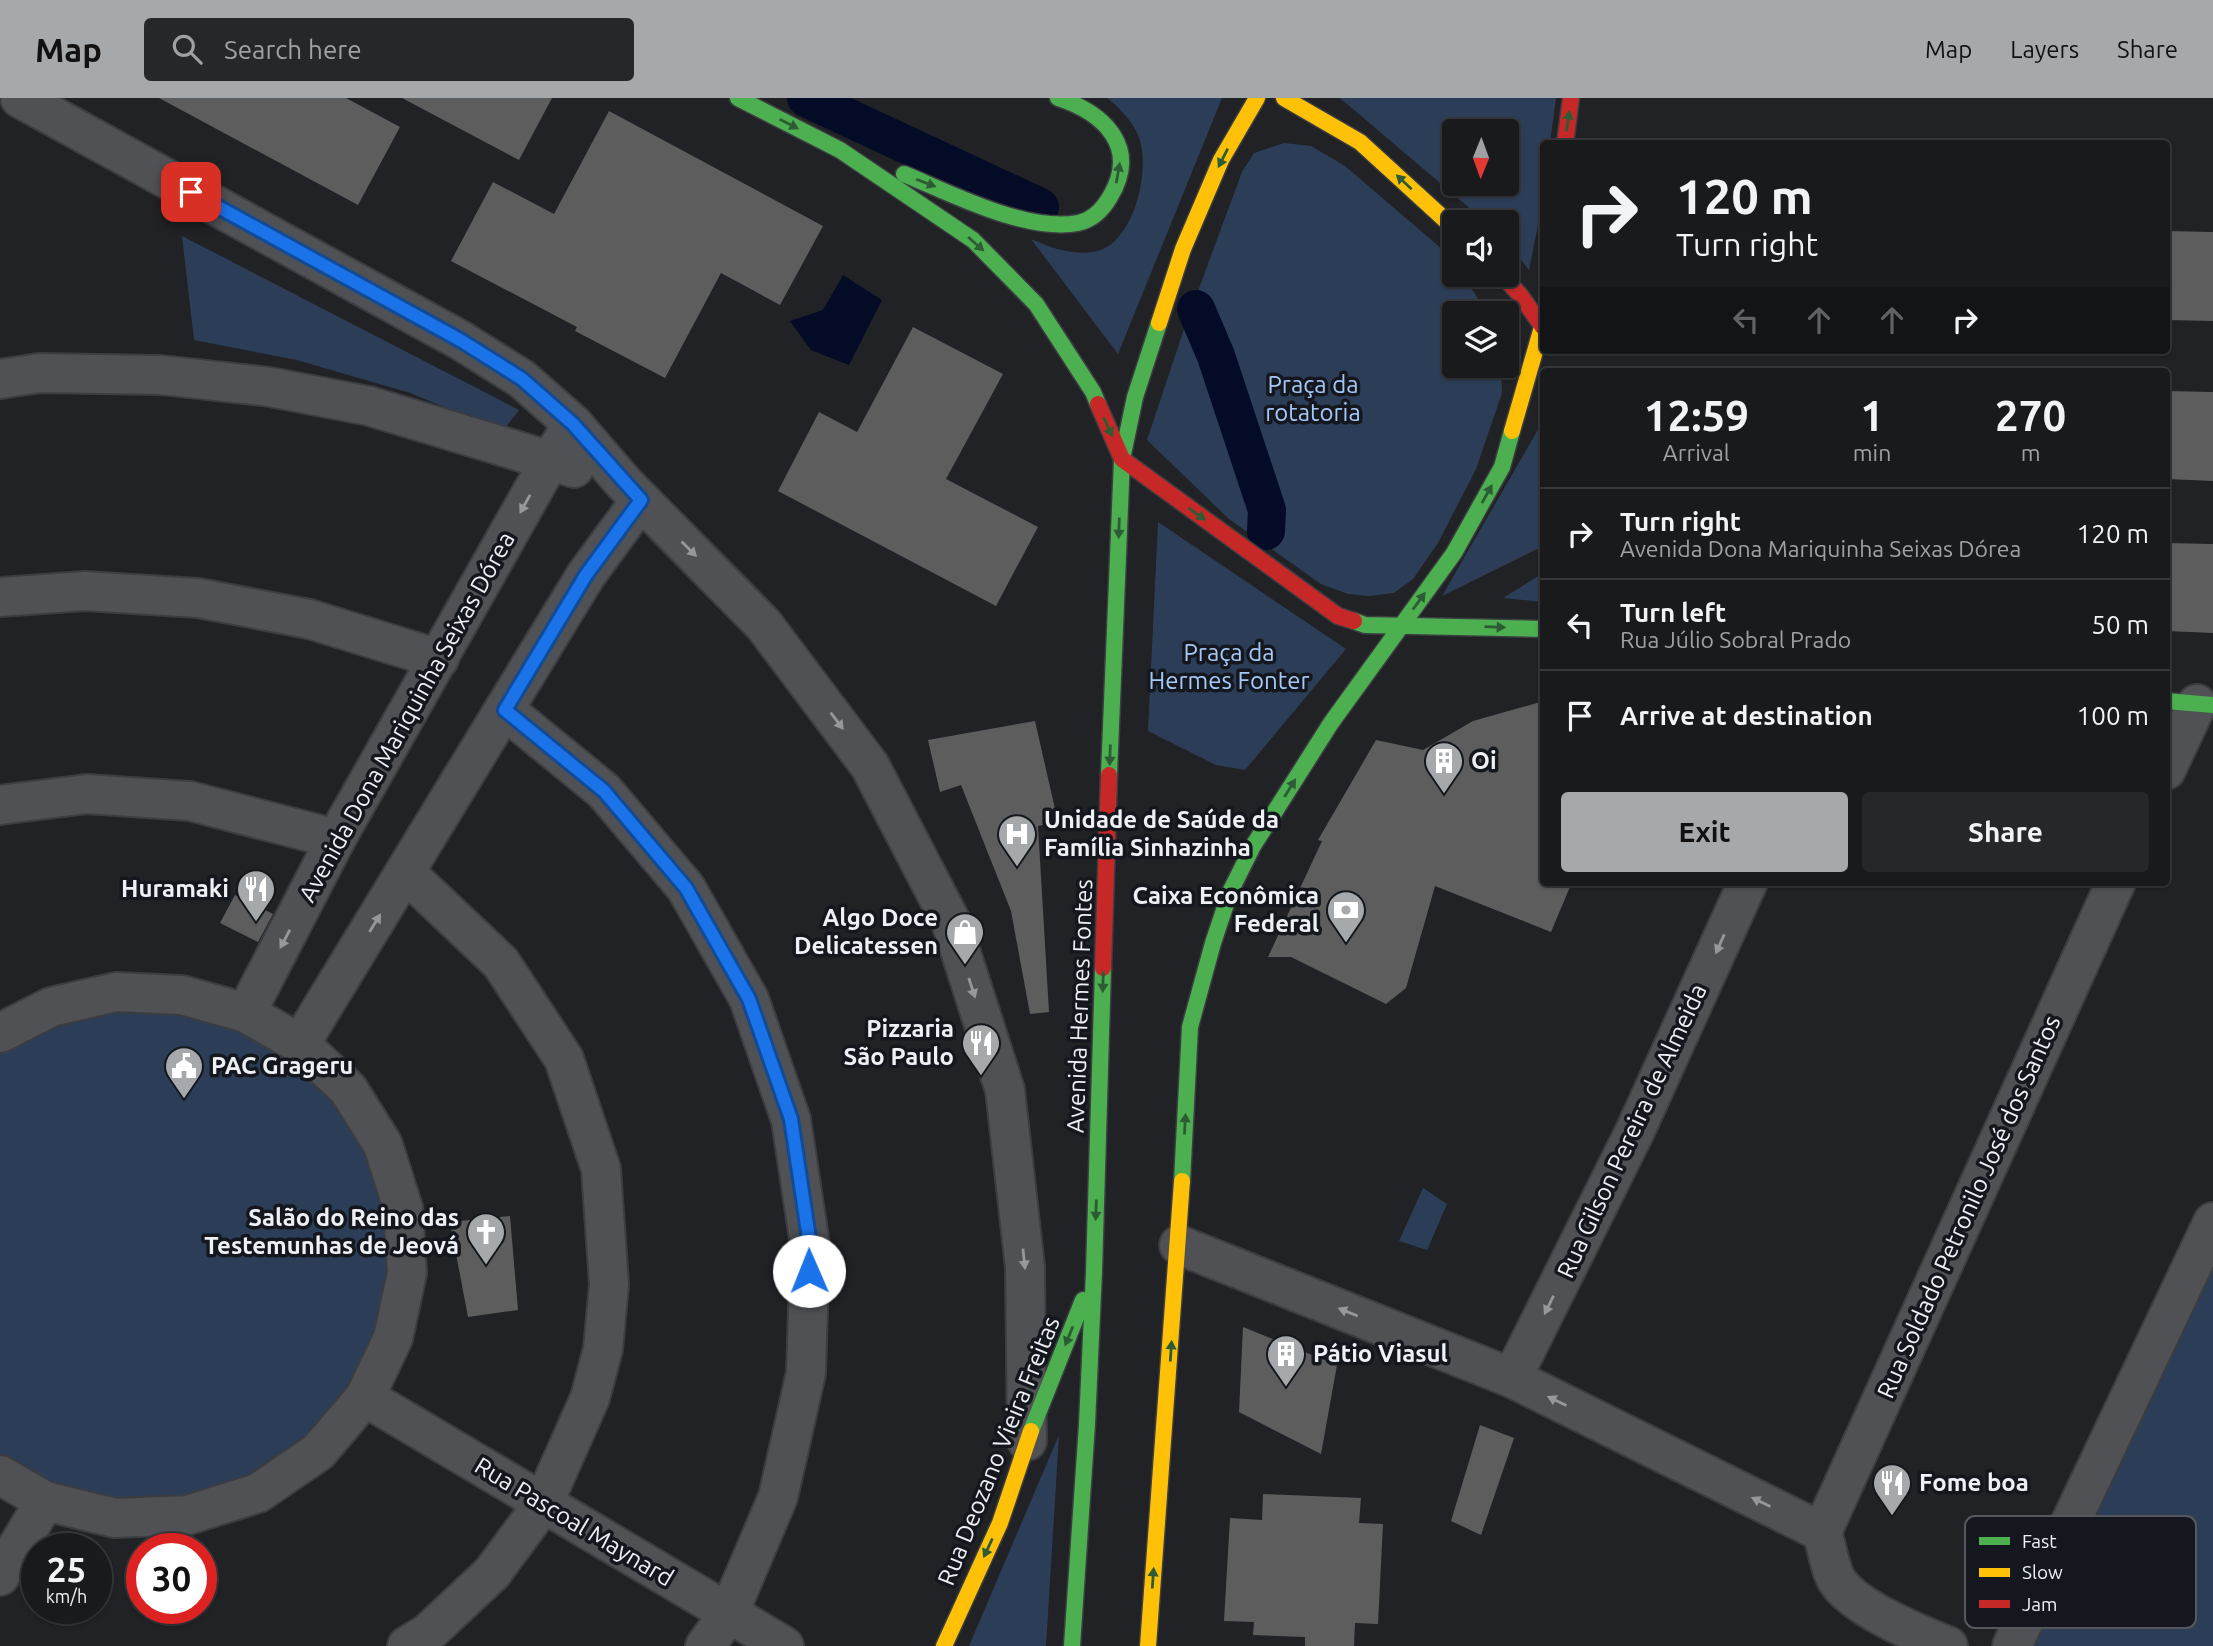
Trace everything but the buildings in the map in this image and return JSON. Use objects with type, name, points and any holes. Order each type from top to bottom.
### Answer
[{"type":"main road","points":[[738,98],[840,150],[1023,219],[1055,225],[1080,223],[1106,206],[1119,178],[1120,151],[1107,124],[1087,106],[1058,98]]},
{"type":"main road","name":"Avenida Hermes Fontes","points":[[1072,1646],[1094,1272],[1122,459],[1135,397],[1182,250],[1222,160],[1256,98]]},
{"type":"main road","points":[[1284,98],[1360,142],[1442,217]]},
{"type":"main road","points":[[1566,140],[1571,98]]},
{"type":"main road","points":[[840,150],[973,240],[1036,304],[1093,392],[1122,459],[1338,616],[1365,625],[1540,629]]},
{"type":"main road","points":[[1513,287],[1540,323]]},
{"type":"main road","points":[[1147,1646],[1179,1245],[1190,1027],[1213,943],[1226,905],[1254,846],[1331,723],[1454,553],[1502,467],[1540,337]]},
{"type":"main road","name":"Rua Deozano Vieira Freitas","points":[[944,1646],[1000,1523],[1027,1441],[1094,1272]]},
{"type":"street","points":[[20,98],[460,340],[522,379],[573,424],[632,491],[764,625],[870,766],[951,922],[1005,1090],[1025,1267],[1027,1441]]},
{"type":"street","points":[[0,379],[39,373],[161,375],[270,387],[369,406],[632,491]]},
{"type":"street","name":"Avenida Dona Mariquinha Seixas Dórea","points":[[246,1013],[336,839],[573,424]]},
{"type":"street","points":[[300,1044],[505,710],[586,575],[632,491]]},
{"type":"street","points":[[0,597],[85,591],[198,598],[309,619],[439,659]]},
{"type":"street","points":[[2170,760],[2192,703]]},
{"type":"street","points":[[505,710],[604,791],[686,888],[749,999],[791,1119],[810,1245],[806,1373],[778,1497],[728,1615],[705,1646]]},
{"type":"street","points":[[0,805],[86,794],[190,801],[336,839]]},
{"type":"street","points":[[406,873],[501,963],[564,1059],[601,1169],[610,1285],[603,1349],[590,1398],[543,1504],[492,1573],[428,1633],[407,1646]]},
{"type":"street","name":"Rua Gilson Pereira de Almeida","points":[[1512,1378],[1635,1131],[1746,886]]},
{"type":"street","name":"Rua Soldado Petronilo José dos Santos","points":[[1822,1532],[2114,886]]},
{"type":"street","points":[[0,1033],[51,1007],[116,992],[182,995],[246,1013],[300,1044],[348,1089],[383,1145],[403,1208],[407,1273],[393,1338],[365,1398],[318,1452],[258,1493],[188,1515],[116,1518],[45,1501],[0,1475]]},
{"type":"street","points":[[2074,1516],[2213,1222]]},
{"type":"street","points":[[1179,1245],[1512,1378],[1822,1532],[1835,1578],[1847,1594],[1902,1627],[1948,1646]]},
{"type":"street","name":"Rua Pascoal Maynard","points":[[365,1398],[784,1646]]},
{"type":"street","points":[[0,1576],[45,1501]]},
{"type":"street","points":[[2012,1646],[2021,1628]]},
{"type":"green space","points":[[1107,98],[1222,98],[1118,354],[1031,239],[1061,250],[1093,252],[1107,247],[1129,221],[1141,185],[1142,149],[1132,125]]},
{"type":"green space","points":[[1340,98],[1556,98],[1550,140],[1540,140],[1540,215],[1529,270],[1519,257],[1519,210],[1472,210],[1455,196],[1519,196],[1519,119],[1442,119],[1442,185]]},
{"type":"green space","name":"Praça da rotatoria","points":[[1284,143],[1311,146],[1345,166],[1442,249],[1442,287],[1471,287],[1479,301],[1442,301],[1442,378],[1501,378],[1502,393],[1476,469],[1438,543],[1413,579],[1394,593],[1369,596],[1348,594],[1321,584],[1229,519],[1147,440],[1184,329],[1242,172],[1254,153]]},
{"type":"green space","points":[[182,236],[519,410],[503,431],[410,393],[297,360],[194,340]]},
{"type":"green space","points":[[1540,426],[1540,547],[1442,596]]},
{"type":"green space","name":"Praça da Hermes Fonter","points":[[1158,522],[1346,649],[1245,770],[1216,765],[1148,731]]},
{"type":"green space","points":[[1540,575],[1540,602],[1503,598]]},
{"type":"green space","points":[[145,998],[232,1015],[308,1061],[364,1130],[393,1214],[392,1302],[360,1385],[308,1446],[240,1488],[162,1507],[82,1502],[0,1466],[0,1043],[57,1012]]},
{"type":"green space","points":[[1423,1188],[1447,1204],[1427,1250],[1399,1241]]},
{"type":"green space","points":[[2213,1233],[2213,1646],[2021,1646],[2029,1628],[2196,1628],[2196,1516],[2081,1516]]},
{"type":"green space","points":[[1059,1435],[1046,1646],[969,1646]]},
{"type":"shaded area","points":[[843,275],[882,300],[849,365],[811,350],[790,321],[823,310]]},
{"type":"waterway","points":[[806,98],[1040,207]]},
{"type":"waterway","points":[[1196,309],[1216,356],[1267,510],[1266,531]]},
{"type":"traffic: fast","points":[[738,98],[840,150],[973,240],[1036,304],[1098,404]]},
{"type":"traffic: fast","points":[[904,174],[1013,217],[1058,225],[1088,219],[1104,206],[1118,179],[1121,163],[1119,148],[1103,123],[1090,113],[1058,98]]},
{"type":"traffic: fast","points":[[1109,775],[1122,459],[1135,397],[1159,323]]},
{"type":"traffic: fast","points":[[1182,1181],[1190,1027],[1230,892],[1253,846],[1331,723],[1454,553],[1502,467],[1512,431]]},
{"type":"traffic: fast","points":[[1354,621],[1365,625],[1540,629]]},
{"type":"traffic: fast","points":[[2170,701],[2213,705]]},
{"type":"traffic: fast","points":[[1072,1646],[1094,1272],[1103,968]]},
{"type":"traffic: fast","points":[[1031,1431],[1083,1300]]},
{"type":"traffic: slow","points":[[1159,323],[1183,249],[1221,160],[1257,98]]},
{"type":"traffic: slow","points":[[1284,98],[1360,142],[1442,217]]},
{"type":"traffic: slow","points":[[1512,431],[1540,334]]},
{"type":"traffic: slow","points":[[1148,1646],[1182,1181]]},
{"type":"traffic: slow","points":[[944,1646],[1000,1523],[1031,1431]]},
{"type":"traffic: jam","points":[[1566,140],[1571,98]]},
{"type":"traffic: jam","points":[[1513,287],[1540,323]]},
{"type":"traffic: jam","points":[[1098,404],[1122,459],[1338,616],[1354,621]]},
{"type":"traffic: jam","points":[[1103,968],[1109,775]]},
{"type":"place","name":"Oi","points":[[1444,795]]},
{"type":"place","name":"Unidade de Saúde da Família Sinhazinha","points":[[1017,868]]},
{"type":"place","name":"Huramaki","points":[[256,923]]},
{"type":"place","name":"Caixa Econômica Federal","points":[[1346,944]]},
{"type":"place","name":"Algo Doce Delicatessen","points":[[965,966]]},
{"type":"place","name":"Pizzaria São Paulo","points":[[981,1077]]},
{"type":"place","name":"PAC Grageru","points":[[184,1100]]},
{"type":"place","name":"Salão do Reino das Testemunhas de Jeová","points":[[486,1266]]},
{"type":"place","name":"Pátio Viasul","points":[[1286,1388]]},
{"type":"place","name":"Fome boa","points":[[1892,1517]]},
{"type":"route","points":[[191,192],[460,340],[522,379],[573,424],[641,500],[586,575],[505,710],[604,791],[686,888],[749,999],[791,1119],[810,1245],[809,1271]]}]
